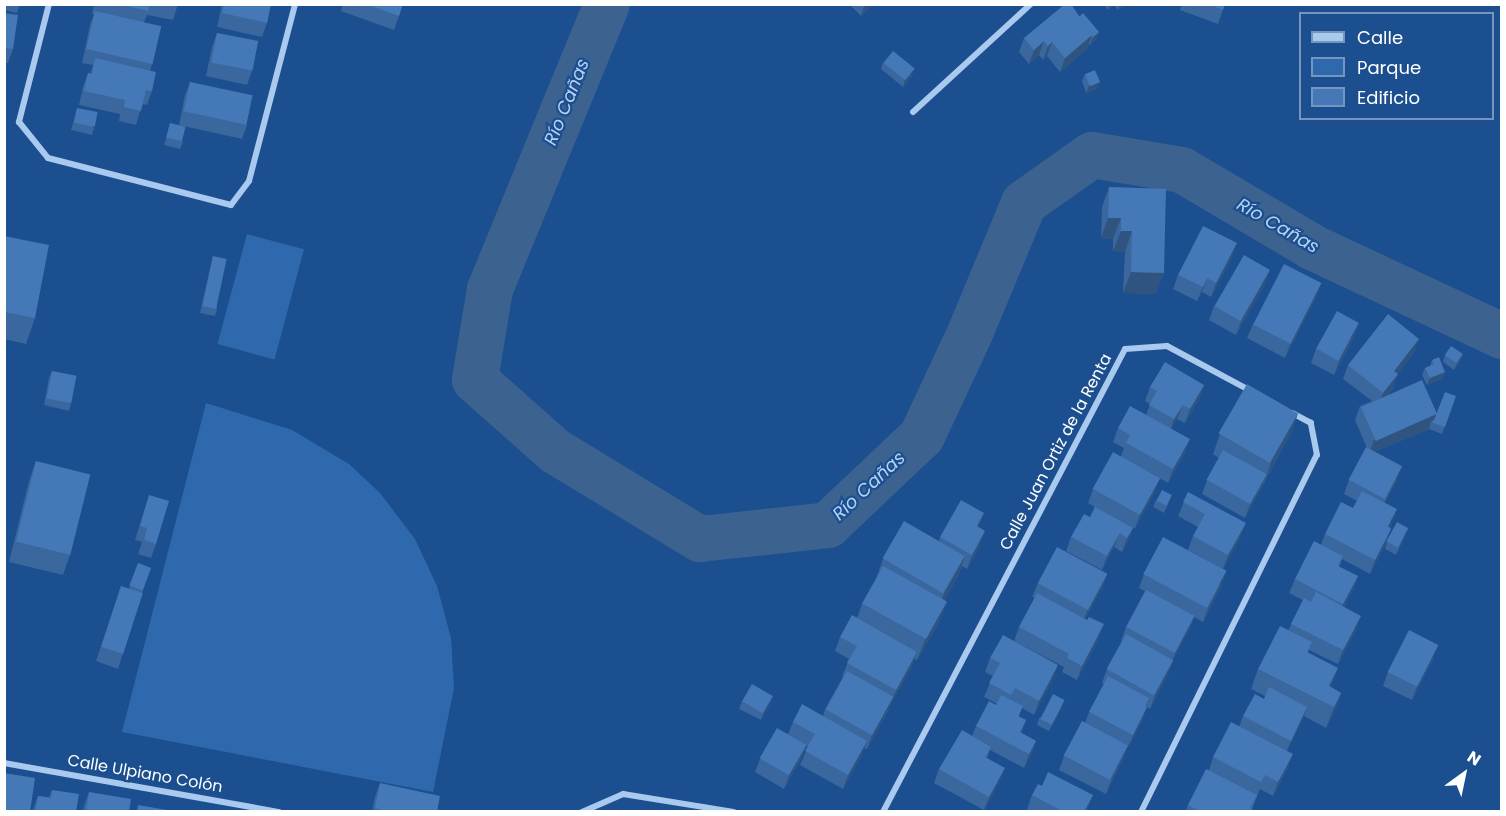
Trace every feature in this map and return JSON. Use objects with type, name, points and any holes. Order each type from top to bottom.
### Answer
[{"type":"street","points":[[49,4],[19,122],[48,158],[231,205],[249,181],[295,4]]},
{"type":"street","points":[[913,112],[1031,4]]},
{"type":"street","name":"Calle Juan Ortiz de la Renta","points":[[883,812],[1125,349],[1167,346],[1260,396]]},
{"type":"street","points":[[1141,812],[1317,455],[1311,423],[1280,407]]},
{"type":"street","name":"Calle Ulpiano Colón","points":[[4,763],[280,812]]},
{"type":"street","points":[[582,812],[623,794],[734,812]]},
{"type":"green space","points":[[247,234],[304,249],[274,359],[217,344]]},
{"type":"green space","points":[[206,403],[292,430],[349,464],[380,493],[415,539],[437,586],[451,638],[454,688],[433,792],[122,732]]},
{"type":"building","points":[[118,4],[150,4],[148,11]]},
{"type":"building","points":[[224,4],[271,4],[267,23],[222,13]]},
{"type":"building","points":[[366,4],[403,4],[399,16]]},
{"type":"building","points":[[1065,4],[1071,4],[1092,35],[1065,58],[1052,42],[1048,46],[1044,41],[1034,50],[1024,38]]},
{"type":"building","points":[[1209,4],[1225,4],[1223,10]]},
{"type":"building","points":[[95,11],[161,26],[152,64],[86,49]]},
{"type":"building","points":[[4,13],[18,15],[13,49],[4,48]]},
{"type":"building","points":[[1083,13],[1099,32],[1093,37],[1079,17]]},
{"type":"building","points":[[217,33],[258,41],[253,70],[211,62]]},
{"type":"building","points":[[893,51],[915,69],[905,80],[884,63]]},
{"type":"building","points":[[95,58],[156,72],[152,91],[146,90],[141,111],[124,107],[125,100],[84,91],[88,73],[92,74]]},
{"type":"building","points":[[1095,70],[1100,82],[1090,86],[1085,74]]},
{"type":"building","points":[[190,82],[253,95],[246,125],[184,111]]},
{"type":"building","points":[[77,108],[98,112],[95,127],[74,123]]},
{"type":"building","points":[[170,123],[186,127],[182,141],[166,138]]},
{"type":"building","points":[[1109,187],[1166,189],[1164,273],[1131,272],[1132,231],[1121,231],[1121,218],[1108,218]]},
{"type":"building","points":[[1203,226],[1237,243],[1216,283],[1207,278],[1203,287],[1178,275]]},
{"type":"building","points":[[4,236],[49,245],[35,318],[4,312]]},
{"type":"building","points":[[1244,255],[1270,270],[1240,321],[1214,306]]},
{"type":"building","points":[[213,256],[227,259],[216,309],[202,306]]},
{"type":"building","points":[[1284,264],[1321,283],[1291,344],[1253,325]]},
{"type":"building","points":[[1337,311],[1359,323],[1338,361],[1316,349]]},
{"type":"building","points":[[1388,314],[1419,339],[1394,371],[1398,374],[1383,393],[1348,365]]},
{"type":"building","points":[[1451,346],[1463,354],[1456,363],[1445,355]]},
{"type":"building","points":[[1439,357],[1445,372],[1430,378],[1425,368],[1434,364],[1432,360]]},
{"type":"building","points":[[1165,362],[1204,385],[1190,409],[1183,405],[1174,419],[1149,405],[1157,391],[1150,387]]},
{"type":"building","points":[[52,371],[77,376],[71,403],[47,398]]},
{"type":"building","points":[[1422,380],[1437,414],[1376,441],[1361,407]]},
{"type":"building","points":[[1247,384],[1298,414],[1270,463],[1218,433]]},
{"type":"building","points":[[1445,392],[1456,396],[1445,427],[1431,422],[1434,420]]},
{"type":"building","points":[[1130,406],[1190,439],[1173,469],[1126,443],[1130,435],[1118,428]]},
{"type":"building","points":[[1366,447],[1402,466],[1385,499],[1349,480]]},
{"type":"building","points":[[1223,450],[1267,474],[1250,504],[1207,480]]},
{"type":"building","points":[[1113,452],[1160,478],[1140,515],[1093,489]]},
{"type":"building","points":[[36,461],[90,475],[70,555],[16,542]]},
{"type":"building","points":[[1162,490],[1172,495],[1166,506],[1157,501]]},
{"type":"building","points":[[1362,491],[1397,509],[1388,526],[1391,529],[1375,560],[1325,534],[1341,502],[1353,508]]},
{"type":"building","points":[[1188,492],[1246,523],[1228,555],[1193,536],[1205,514],[1183,502]]},
{"type":"building","points":[[149,495],[169,501],[156,544],[144,540],[147,528],[140,526]]},
{"type":"building","points":[[961,500],[984,513],[977,526],[985,531],[972,555],[940,537]]},
{"type":"building","points":[[1095,507],[1133,528],[1127,538],[1120,533],[1107,556],[1071,537],[1084,514],[1090,517]]},
{"type":"building","points":[[904,521],[965,556],[943,593],[882,558]]},
{"type":"building","points":[[1397,522],[1408,528],[1398,548],[1386,541]]},
{"type":"building","points":[[1163,537],[1227,571],[1207,608],[1143,574]]},
{"type":"building","points":[[1314,541],[1343,556],[1338,566],[1358,576],[1343,604],[1295,579]]},
{"type":"building","points":[[1057,547],[1107,574],[1088,610],[1038,583]]},
{"type":"building","points":[[138,563],[151,568],[142,590],[129,585]]},
{"type":"building","points":[[883,566],[947,601],[926,639],[862,604]]},
{"type":"building","points":[[121,586],[143,593],[123,654],[101,647]]},
{"type":"building","points":[[1146,590],[1195,616],[1175,653],[1126,627]]},
{"type":"building","points":[[1316,592],[1361,616],[1343,650],[1291,624],[1304,598],[1311,602]]},
{"type":"building","points":[[1037,593],[1087,620],[1089,617],[1104,624],[1082,666],[1067,658],[1069,654],[1019,627]]},
{"type":"building","points":[[852,615],[917,652],[896,690],[847,663],[857,646],[840,637]]},
{"type":"building","points":[[1280,626],[1312,642],[1307,652],[1338,668],[1329,686],[1341,693],[1334,707],[1258,669]]},
{"type":"building","points":[[1409,630],[1438,645],[1417,687],[1388,672]]},
{"type":"building","points":[[1126,634],[1173,660],[1154,695],[1107,669]]},
{"type":"building","points":[[1003,635],[1058,665],[1039,701],[1015,688],[1011,695],[989,683],[1000,663],[990,658]]},
{"type":"building","points":[[847,671],[893,697],[872,735],[826,709]]},
{"type":"building","points":[[1108,676],[1149,698],[1133,735],[1089,712]]},
{"type":"building","points":[[752,684],[773,696],[763,713],[742,701]]},
{"type":"building","points":[[1269,687],[1307,707],[1291,741],[1243,716],[1255,694],[1264,699]]},
{"type":"building","points":[[1053,694],[1065,700],[1052,725],[1040,719]]},
{"type":"building","points":[[1001,695],[1023,706],[1018,716],[1026,720],[1020,732],[1036,741],[1029,754],[976,726],[989,701],[996,705]]},
{"type":"building","points":[[802,704],[867,741],[848,775],[805,751],[815,734],[793,722]]},
{"type":"building","points":[[1082,721],[1128,745],[1110,780],[1064,755]]},
{"type":"building","points":[[1231,722],[1293,754],[1278,782],[1265,775],[1261,782],[1213,757]]},
{"type":"building","points":[[777,728],[806,745],[789,775],[760,758]]},
{"type":"building","points":[[962,730],[991,747],[985,757],[1005,768],[989,797],[939,769]]},
{"type":"building","points":[[1206,769],[1257,795],[1250,808],[1256,812],[1201,812],[1188,805]]},
{"type":"building","points":[[1048,772],[1093,795],[1084,812],[1064,812],[1032,795],[1038,784],[1042,786]]},
{"type":"building","points":[[4,773],[35,778],[30,812],[4,812]]},
{"type":"building","points":[[380,783],[440,796],[437,812],[385,812],[375,808]]},
{"type":"building","points":[[52,790],[79,794],[76,812],[35,812],[38,796],[51,798]]},
{"type":"building","points":[[89,792],[131,799],[129,812],[86,812]]},
{"type":"building","points":[[138,805],[179,812],[137,812]]},
{"type":"waterway","name":"Río Cañas","points":[[607,4],[490,289],[475,380],[555,451],[700,539],[828,525],[922,436],[970,333],[1024,203],[1092,155],[1182,170],[1312,247],[1502,336]]}]
